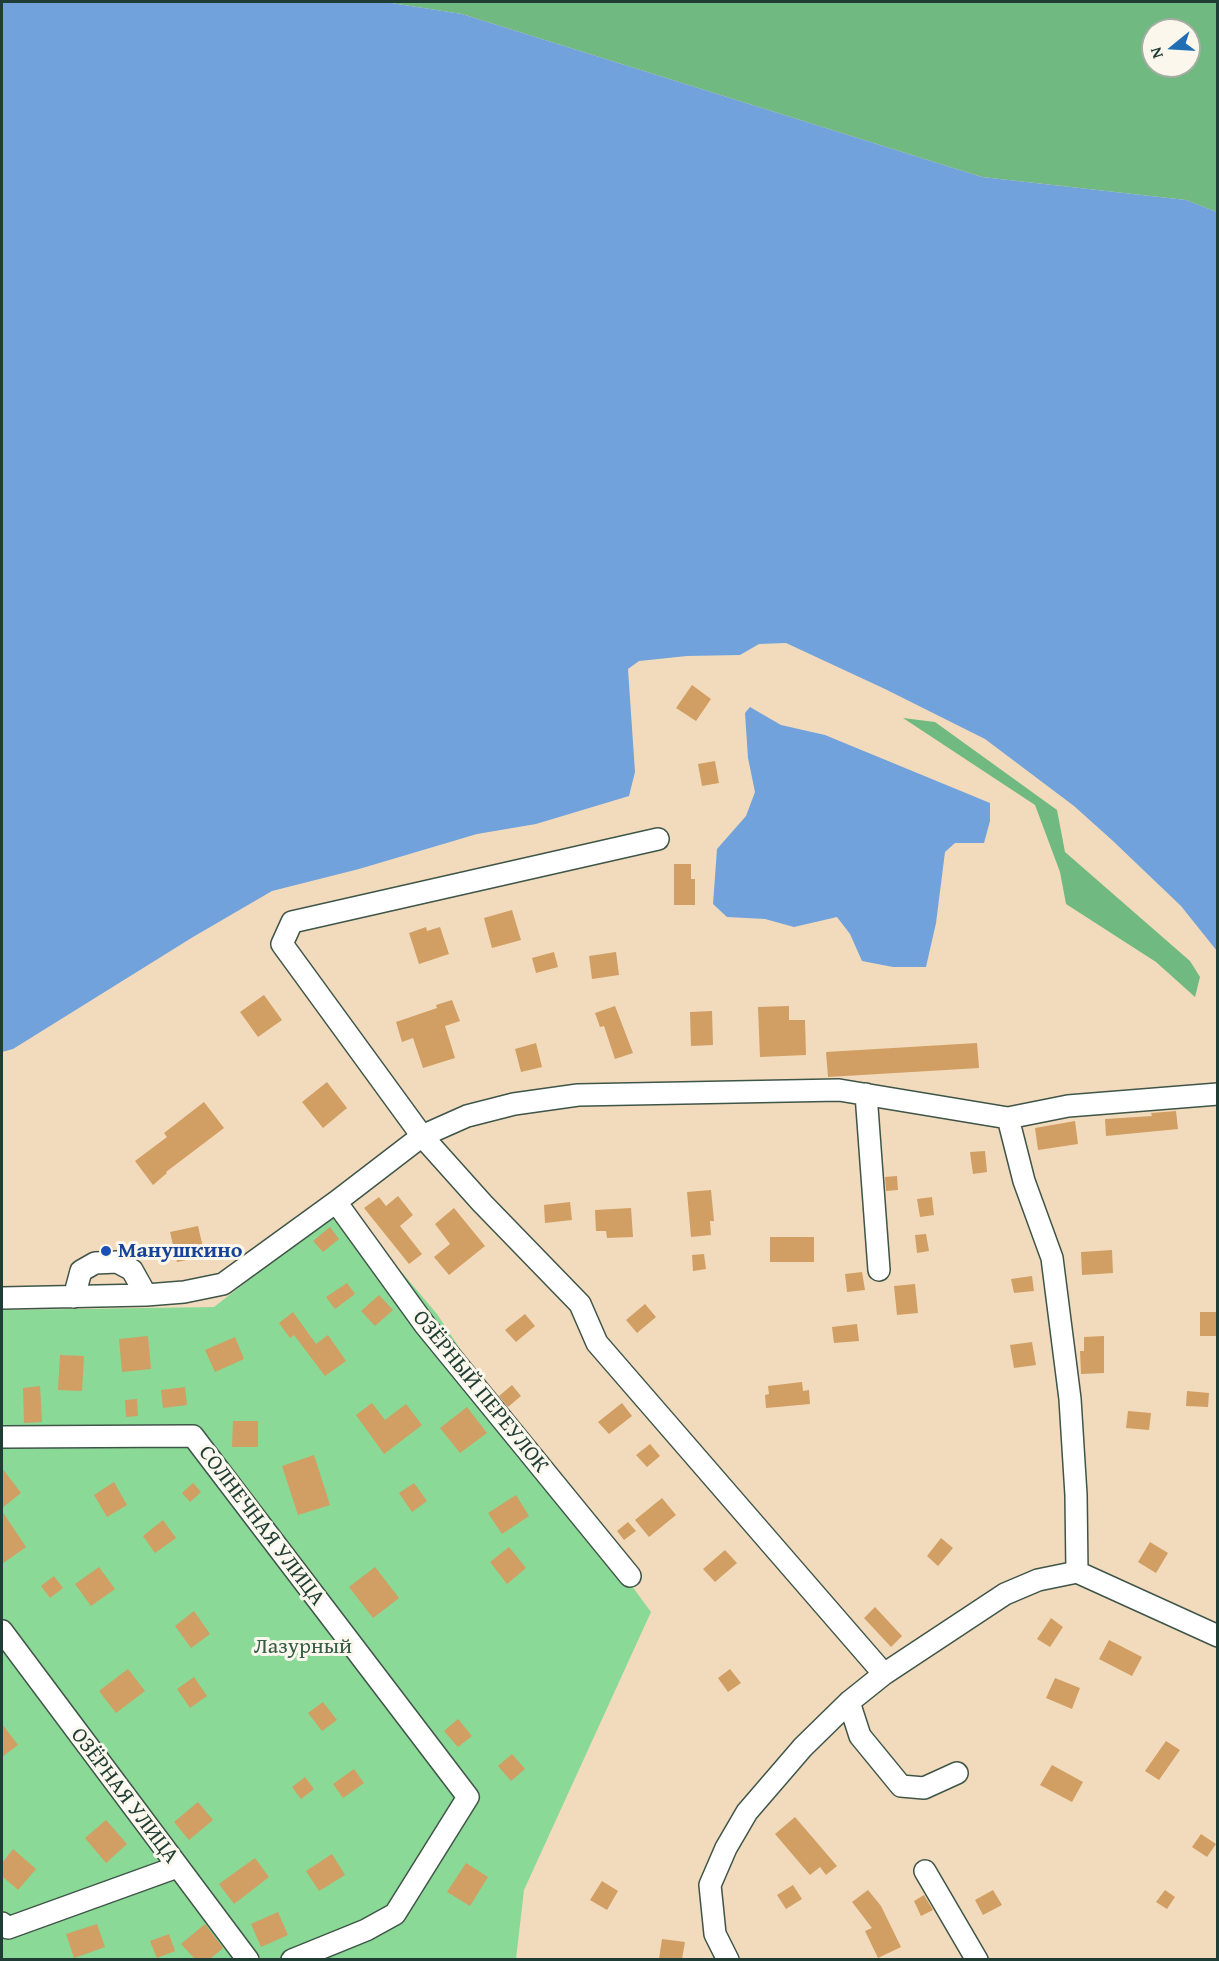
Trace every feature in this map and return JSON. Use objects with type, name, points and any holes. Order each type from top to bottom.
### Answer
[{"type":"street","points":[[658,839],[292,922],[282,944],[422,1136],[482,1203],[580,1304],[597,1343],[884,1674]]},
{"type":"street","points":[[2,1298],[146,1295],[184,1292],[223,1284],[336,1203],[422,1136],[477,1114],[514,1104],[578,1095],[839,1090],[1008,1118],[1068,1106],[1218,1094]]},
{"type":"street","points":[[866,1094],[879,1270]]},
{"type":"street","points":[[1008,1118],[1024,1181],[1052,1258],[1070,1399],[1076,1495],[1077,1572]]},
{"type":"street","name":"ОЗЁРНЫЙ ПЕРЕУЛОК","points":[[336,1203],[425,1325],[630,1576]]},
{"type":"street","points":[[74,1297],[81,1271],[95,1263],[117,1262],[132,1270],[146,1295]]},
{"type":"street","name":"СОЛНЕЧНАЯ УЛИЦА","points":[[2,1437],[193,1436],[468,1797],[395,1914],[366,1930],[292,1959]]},
{"type":"street","points":[[728,1959],[715,1935],[710,1885],[726,1848],[747,1812],[802,1747],[849,1702],[884,1674],[1005,1594],[1038,1580],[1077,1572],[1218,1636]]},
{"type":"street","name":"ОЗЁРНАЯ УЛИЦА","points":[[2,1631],[248,1959]]},
{"type":"street","points":[[849,1702],[860,1736],[900,1786],[924,1788],[957,1773]]},
{"type":"street","points":[[2,1923],[8,1928],[177,1867]]},
{"type":"street","points":[[925,1870],[977,1959]]},
{"type":"green space","points":[[385,2],[1217,2],[1217,212],[1186,200],[982,177],[462,14]]},
{"type":"green space","points":[[903,718],[935,722],[1057,810],[1065,852],[1190,961],[1200,977],[1195,997],[1156,962],[1066,904],[1060,872],[1035,805]]},
{"type":"green space","name":"Лазурный","points":[[345,1205],[437,1314],[484,1385],[651,1612],[524,1890],[516,1959],[2,1959],[2,1310],[214,1307]]},
{"type":"water","points":[[2,2],[385,2],[462,14],[982,177],[1186,200],[1217,212],[1217,951],[1181,906],[1113,841],[1074,806],[985,739],[786,643],[759,644],[740,655],[687,656],[639,661],[628,669],[635,772],[629,796],[536,824],[477,834],[359,869],[272,891],[193,937],[13,1049],[2,1052]]},
{"type":"water","points":[[750,707],[781,725],[825,735],[990,803],[990,821],[984,843],[955,843],[945,852],[936,923],[926,967],[893,967],[862,961],[850,934],[837,917],[794,927],[765,919],[727,917],[713,904],[717,849],[746,816],[755,792],[748,758],[745,713]]},
{"type":"building","points":[[692,685],[711,699],[696,721],[676,708]]},
{"type":"building","points":[[715,761],[719,783],[702,786],[698,764]]},
{"type":"building","points":[[674,864],[691,864],[691,879],[695,879],[695,905],[674,905]]},
{"type":"building","points":[[512,910],[521,940],[492,948],[484,918]]},
{"type":"building","points":[[426,927],[427,931],[440,927],[449,954],[419,964],[409,933]]},
{"type":"building","points":[[554,952],[558,967],[536,973],[532,958]]},
{"type":"building","points":[[616,952],[619,975],[592,979],[589,956]]},
{"type":"building","points":[[264,995],[282,1020],[258,1037],[240,1012]]},
{"type":"building","points":[[452,1000],[460,1021],[445,1026],[455,1058],[423,1068],[413,1038],[402,1042],[396,1022],[437,1008],[436,1005]]},
{"type":"building","points":[[615,1006],[633,1053],[615,1059],[604,1026],[600,1027],[595,1013]]},
{"type":"building","points":[[789,1006],[789,1020],[805,1020],[806,1055],[760,1057],[758,1007]]},
{"type":"building","points":[[712,1011],[713,1045],[691,1046],[690,1012]]},
{"type":"building","points":[[536,1043],[542,1067],[521,1072],[515,1049]]},
{"type":"building","points":[[977,1043],[979,1068],[828,1077],[826,1052]]},
{"type":"building","points":[[327,1082],[347,1108],[323,1128],[302,1102]]},
{"type":"building","points":[[204,1102],[224,1128],[166,1172],[153,1185],[135,1161],[167,1137],[164,1133]]},
{"type":"building","points":[[1176,1111],[1178,1129],[1106,1136],[1105,1119],[1152,1116],[1151,1113]]},
{"type":"building","points":[[1075,1121],[1078,1144],[1038,1150],[1035,1128]]},
{"type":"building","points":[[985,1151],[987,1172],[973,1174],[970,1152]]},
{"type":"building","points":[[897,1176],[898,1190],[886,1191],[885,1177]]},
{"type":"building","points":[[711,1190],[714,1221],[710,1221],[711,1235],[691,1237],[687,1192]]},
{"type":"building","points":[[398,1196],[413,1215],[400,1226],[422,1254],[409,1264],[364,1208],[379,1197],[386,1206]]},
{"type":"building","points":[[932,1197],[934,1215],[920,1217],[917,1199]]},
{"type":"building","points":[[570,1202],[572,1220],[545,1223],[544,1205]]},
{"type":"building","points":[[454,1208],[485,1246],[449,1275],[434,1257],[450,1244],[435,1224]]},
{"type":"building","points":[[631,1208],[633,1237],[607,1238],[606,1231],[596,1231],[595,1210]]},
{"type":"building","points":[[198,1226],[205,1256],[177,1262],[170,1232]]},
{"type":"building","points":[[330,1227],[339,1239],[323,1252],[313,1241]]},
{"type":"building","points":[[926,1234],[929,1251],[917,1253],[915,1235]]},
{"type":"building","points":[[770,1237],[814,1237],[814,1262],[770,1262]]},
{"type":"building","points":[[1112,1250],[1113,1273],[1082,1275],[1081,1252]]},
{"type":"building","points":[[704,1254],[706,1269],[693,1271],[692,1255]]},
{"type":"building","points":[[862,1272],[865,1290],[847,1292],[845,1274]]},
{"type":"building","points":[[1032,1276],[1034,1291],[1014,1293],[1011,1279]]},
{"type":"building","points":[[347,1283],[355,1294],[335,1309],[326,1297]]},
{"type":"building","points":[[915,1284],[918,1313],[897,1315],[894,1286]]},
{"type":"building","points":[[379,1295],[393,1310],[375,1326],[361,1311]]},
{"type":"building","points":[[645,1304],[656,1317],[637,1333],[626,1320]]},
{"type":"building","points":[[293,1312],[316,1344],[328,1335],[346,1361],[325,1376],[294,1335],[290,1338],[279,1323]]},
{"type":"building","points":[[1200,1312],[1218,1312],[1218,1336],[1200,1336]]},
{"type":"building","points":[[525,1314],[535,1326],[516,1342],[505,1330]]},
{"type":"building","points":[[857,1324],[859,1341],[834,1343],[832,1327]]},
{"type":"building","points":[[148,1336],[151,1369],[122,1372],[119,1339]]},
{"type":"building","points":[[1104,1336],[1104,1373],[1081,1374],[1080,1351],[1084,1351],[1084,1337]]},
{"type":"building","points":[[235,1337],[244,1359],[215,1372],[205,1350]]},
{"type":"building","points":[[1032,1342],[1036,1365],[1014,1368],[1010,1345]]},
{"type":"building","points":[[60,1355],[84,1356],[82,1391],[58,1390]]},
{"type":"building","points":[[802,1382],[803,1391],[809,1390],[810,1404],[766,1408],[765,1395],[769,1394],[768,1386]]},
{"type":"building","points":[[512,1385],[521,1396],[508,1407],[499,1396]]},
{"type":"building","points":[[40,1386],[42,1422],[24,1423],[23,1388]]},
{"type":"building","points":[[185,1387],[187,1405],[163,1408],[161,1390]]},
{"type":"building","points":[[1187,1391],[1209,1393],[1208,1407],[1186,1406]]},
{"type":"building","points":[[137,1399],[138,1416],[126,1417],[125,1400]]},
{"type":"building","points":[[372,1403],[385,1420],[406,1404],[422,1425],[384,1454],[356,1415]]},
{"type":"building","points":[[622,1403],[632,1416],[609,1434],[598,1422]]},
{"type":"building","points":[[467,1407],[487,1433],[460,1453],[440,1428]]},
{"type":"building","points":[[1128,1411],[1151,1413],[1149,1430],[1126,1428]]},
{"type":"building","points":[[233,1421],[258,1421],[258,1447],[232,1447]]},
{"type":"building","points":[[650,1444],[660,1456],[647,1467],[636,1455]]},
{"type":"building","points":[[314,1455],[330,1505],[298,1515],[282,1466]]},
{"type":"building","points":[[2,1468],[21,1493],[2,1508]]},
{"type":"building","points":[[114,1482],[127,1505],[107,1517],[94,1495]]},
{"type":"building","points":[[193,1483],[201,1492],[190,1502],[182,1493]]},
{"type":"building","points":[[414,1483],[427,1501],[412,1512],[399,1493]]},
{"type":"building","points":[[516,1495],[529,1516],[502,1534],[488,1513]]},
{"type":"building","points":[[662,1498],[676,1515],[649,1537],[635,1520]]},
{"type":"building","points":[[2,1511],[26,1547],[2,1564]]},
{"type":"building","points":[[163,1520],[176,1538],[155,1553],[143,1536]]},
{"type":"building","points":[[628,1522],[636,1531],[624,1540],[617,1531]]},
{"type":"building","points":[[941,1538],[953,1548],[938,1566],[927,1556]]},
{"type":"building","points":[[1150,1542],[1168,1553],[1156,1573],[1138,1562]]},
{"type":"building","points":[[509,1547],[526,1568],[507,1584],[490,1562]]},
{"type":"building","points":[[725,1550],[737,1563],[715,1582],[703,1569]]},
{"type":"building","points":[[99,1567],[115,1589],[91,1606],[75,1584]]},
{"type":"building","points":[[375,1567],[399,1598],[373,1618],[349,1587]]},
{"type":"building","points":[[54,1576],[63,1588],[50,1598],[41,1586]]},
{"type":"building","points":[[875,1607],[902,1636],[891,1647],[864,1618]]},
{"type":"building","points":[[194,1611],[210,1634],[191,1648],[175,1626]]},
{"type":"building","points":[[1051,1618],[1063,1627],[1050,1647],[1037,1639]]},
{"type":"building","points":[[1109,1640],[1142,1657],[1132,1676],[1099,1659]]},
{"type":"building","points":[[128,1669],[145,1691],[116,1713],[99,1691]]},
{"type":"building","points":[[730,1669],[741,1683],[728,1692],[718,1678]]},
{"type":"building","points":[[194,1677],[207,1696],[190,1708],[177,1689]]},
{"type":"building","points":[[1055,1678],[1080,1688],[1072,1709],[1046,1698]]},
{"type":"building","points":[[323,1702],[337,1720],[322,1731],[308,1713]]},
{"type":"building","points":[[458,1719],[472,1736],[458,1747],[444,1731]]},
{"type":"building","points":[[2,1724],[18,1745],[2,1757]]},
{"type":"building","points":[[1166,1741],[1180,1750],[1159,1780],[1145,1771]]},
{"type":"building","points":[[512,1754],[525,1769],[511,1781],[498,1766]]},
{"type":"building","points":[[1052,1765],[1083,1782],[1072,1802],[1040,1785]]},
{"type":"building","points":[[354,1769],[364,1783],[343,1798],[333,1784]]},
{"type":"building","points":[[305,1777],[314,1789],[301,1799],[292,1787]]},
{"type":"building","points":[[198,1802],[213,1820],[189,1840],[174,1822]]},
{"type":"building","points":[[795,1817],[837,1866],[826,1875],[820,1867],[810,1875],[775,1834]]},
{"type":"building","points":[[106,1820],[127,1844],[106,1863],[85,1838]]},
{"type":"building","points":[[1201,1834],[1216,1844],[1207,1857],[1192,1847]]},
{"type":"building","points":[[13,1849],[36,1869],[18,1890],[2,1876],[2,1863]]},
{"type":"building","points":[[332,1854],[345,1875],[319,1891],[306,1871]]},
{"type":"building","points":[[255,1858],[269,1877],[234,1904],[219,1884]]},
{"type":"building","points":[[466,1863],[488,1877],[470,1906],[447,1892]]},
{"type":"building","points":[[602,1881],[618,1891],[607,1910],[590,1900]]},
{"type":"building","points":[[793,1885],[802,1899],[786,1909],[777,1895]]},
{"type":"building","points":[[868,1890],[881,1906],[901,1947],[878,1958],[865,1931],[872,1928],[852,1902]]},
{"type":"building","points":[[993,1890],[1002,1905],[983,1915],[975,1900]]},
{"type":"building","points":[[1165,1890],[1175,1897],[1167,1909],[1156,1902]]},
{"type":"building","points":[[924,1895],[933,1910],[921,1916],[914,1901]]},
{"type":"building","points":[[278,1912],[288,1935],[261,1947],[251,1924]]},
{"type":"building","points":[[97,1924],[105,1947],[74,1958],[66,1934]]},
{"type":"building","points":[[205,1924],[223,1948],[210,1959],[195,1959],[181,1944]]},
{"type":"building","points":[[169,1934],[175,1951],[157,1958],[150,1941]]},
{"type":"building","points":[[662,1939],[685,1942],[682,1959],[659,1959]]},
{"type":"place","name":"Манушкино","points":[[106,1251]]}]
